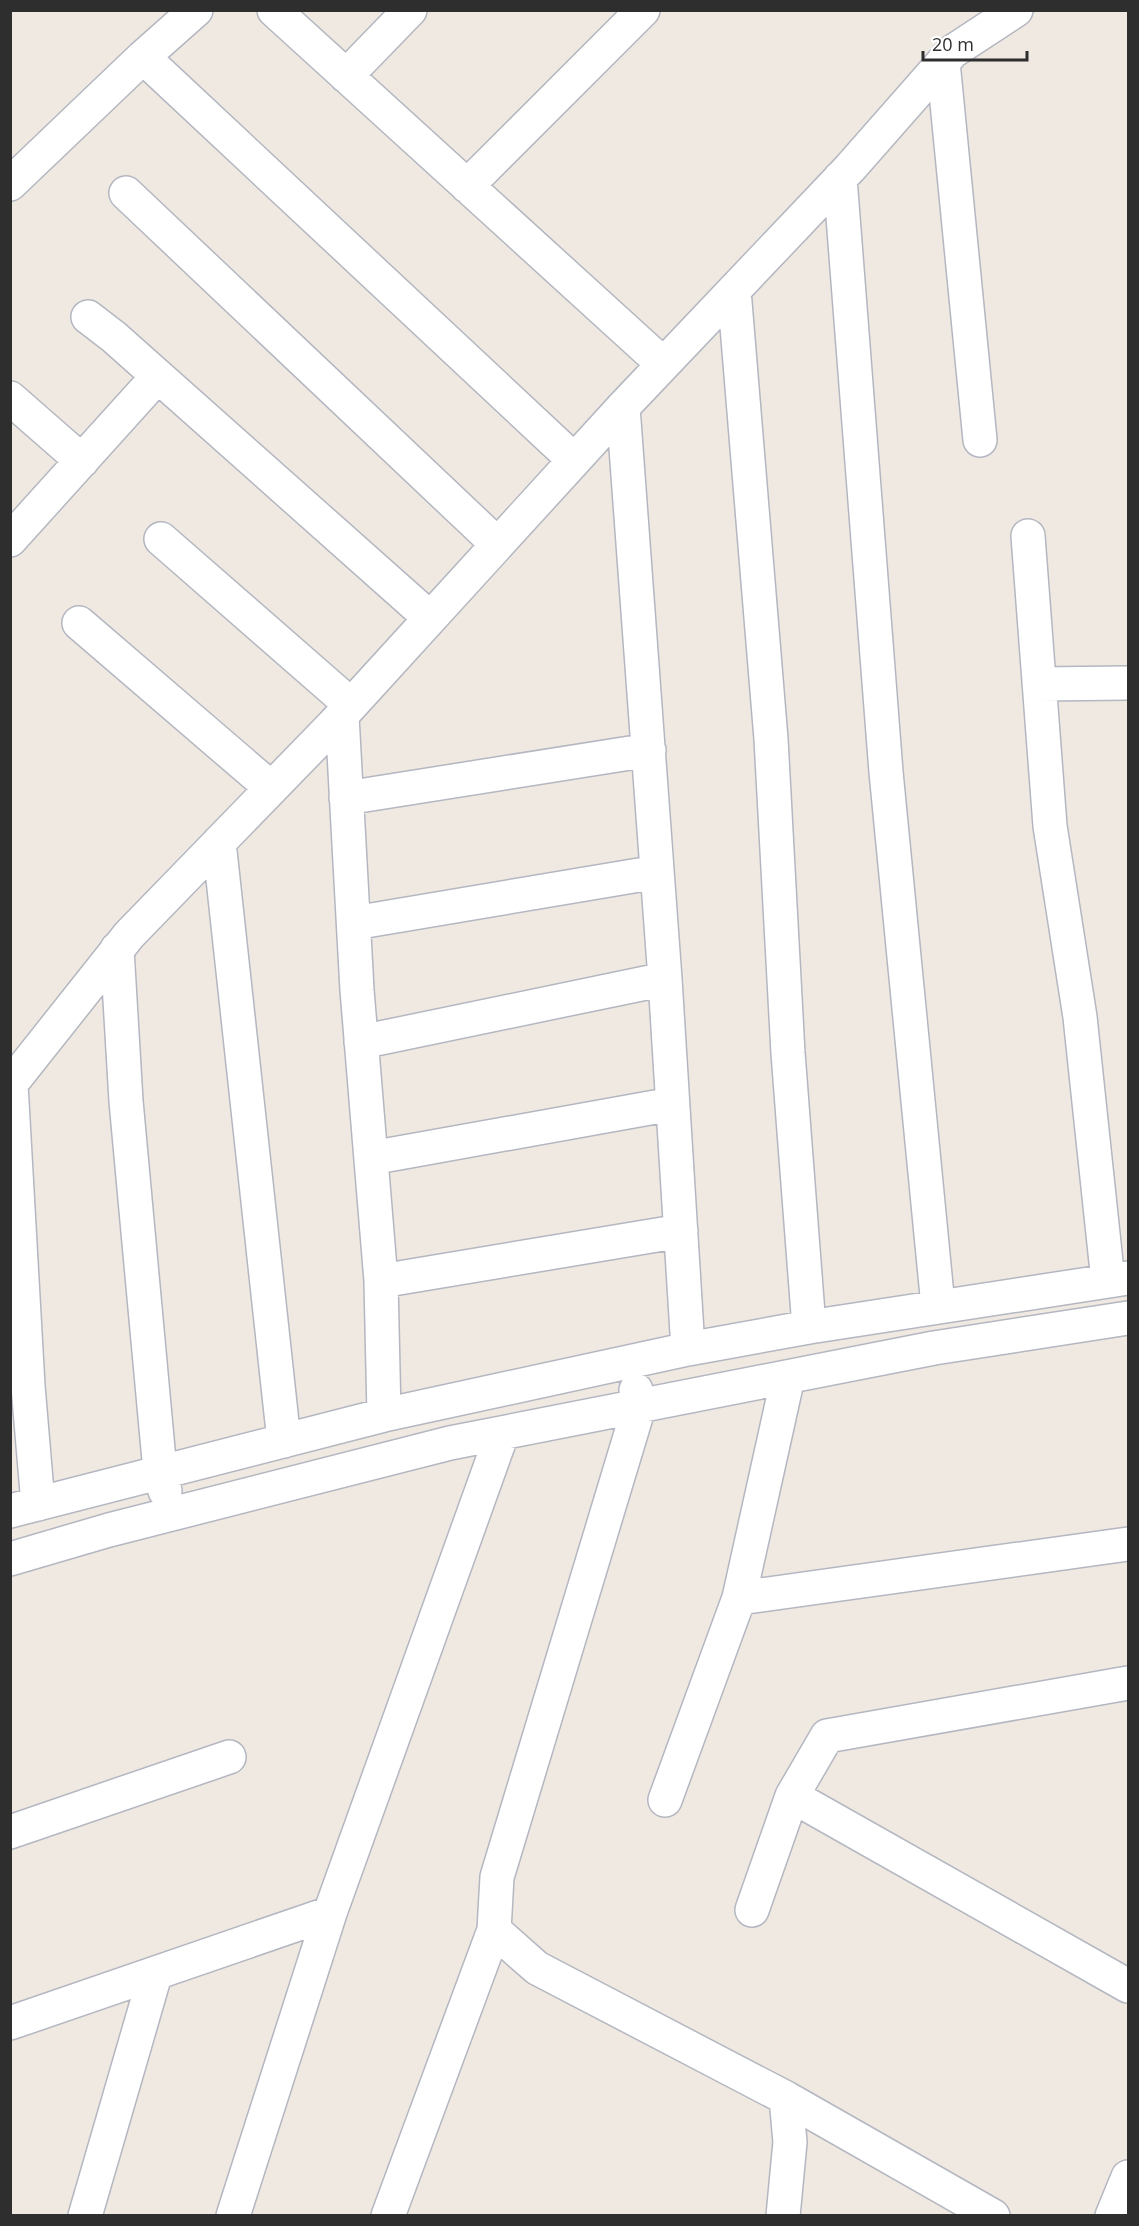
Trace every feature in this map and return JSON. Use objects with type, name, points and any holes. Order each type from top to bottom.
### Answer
[{"type":"street","points":[[10,184],[143,57],[196,10]]},
{"type":"street","points":[[274,10],[663,364]]},
{"type":"street","points":[[346,76],[410,10]]},
{"type":"street","points":[[467,186],[642,10]]},
{"type":"street","points":[[1016,10],[952,52],[840,178],[623,407],[346,710],[117,950],[11,1085],[28,1386],[24,1508],[384,1415],[688,1349],[938,1306],[1118,1280],[1050,826],[1029,536]]},
{"type":"street","points":[[143,57],[574,460]]},
{"type":"street","points":[[943,62],[980,440]]},
{"type":"street","points":[[840,178],[886,772],[938,1306]]},
{"type":"street","points":[[126,193],[497,544]]},
{"type":"street","points":[[734,290],[771,739],[788,1053],[809,1327]]},
{"type":"street","points":[[88,317],[158,376],[430,618]]},
{"type":"street","points":[[10,540],[158,376]]},
{"type":"street","points":[[10,398],[82,461]]},
{"type":"street","points":[[623,407],[665,979],[688,1349]]},
{"type":"street","points":[[161,539],[346,710],[346,798],[361,1042],[381,1281],[384,1415]]},
{"type":"street","points":[[79,623],[272,788]]},
{"type":"street","points":[[1039,684],[1128,683]]},
{"type":"street","points":[[346,798],[649,750]]},
{"type":"street","points":[[219,842],[284,1440]]},
{"type":"street","points":[[354,922],[657,872]]},
{"type":"street","points":[[117,950],[126,1101],[160,1472],[171,1517]]},
{"type":"street","points":[[361,1042],[665,979]]},
{"type":"street","points":[[371,1158],[672,1104]]},
{"type":"street","points":[[381,1281],[681,1231]]},
{"type":"street","points":[[10,1559],[109,1530],[171,1517],[450,1443],[934,1348],[1128,1318]]},
{"type":"street","points":[[388,2216],[494,1930],[497,1877],[639,1407],[631,1361]]},
{"type":"street","points":[[665,1800],[739,1598],[788,1377]]},
{"type":"street","points":[[233,2216],[330,1913],[502,1434]]},
{"type":"street","points":[[739,1598],[1128,1544]]},
{"type":"street","points":[[752,1910],[792,1796],[827,1736],[1128,1683]]},
{"type":"street","points":[[10,1832],[229,1757]]},
{"type":"street","points":[[792,1796],[1128,1986]]},
{"type":"street","points":[[10,2023],[330,1913]]},
{"type":"street","points":[[494,1930],[537,1968],[786,2098],[939,2202],[993,2216]]},
{"type":"street","points":[[85,2216],[155,1975]]},
{"type":"street","points":[[783,2216],[790,2142],[786,2098]]},
{"type":"street","points":[[1112,2216],[1128,2177]]}]
